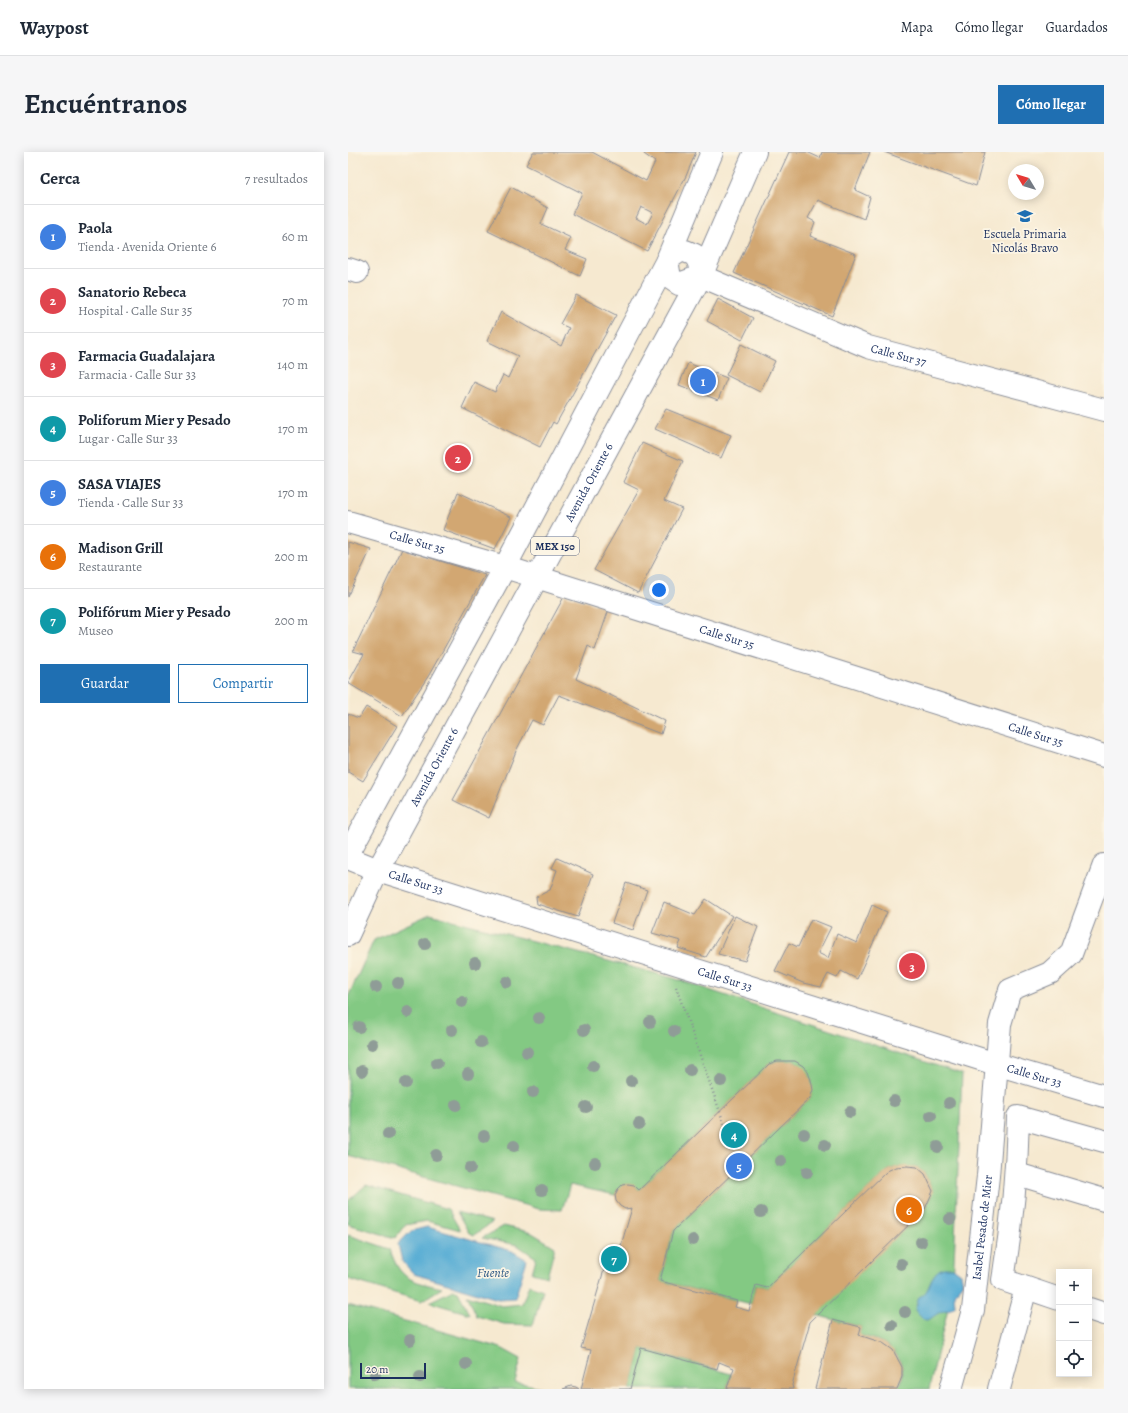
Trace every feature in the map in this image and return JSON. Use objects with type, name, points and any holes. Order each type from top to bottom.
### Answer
[{"type":"street","name":"MEX 150","points":[[348,854],[505,567],[667,260],[712,152]]},
{"type":"street","name":"Avenida Oriente 6","points":[[348,935],[378,870],[701,276],[755,152]]},
{"type":"street","points":[[667,260],[680,251],[690,252],[697,259],[701,276]]},
{"type":"street","name":"Calle Sur 37","points":[[701,276],[868,348],[1104,410]]},
{"type":"street","name":"Calle Sur 35","points":[[348,522],[538,577],[1104,756]]},
{"type":"street","name":"Calle Sur 33","points":[[348,858],[378,870],[996,1064],[1104,1096]]},
{"type":"street","name":"Isabel Pesado de Mier","points":[[950,1389],[973,1310],[988,1176],[1000,1024],[1010,990],[1050,973],[1071,954],[1104,865]]},
{"type":"street","points":[[1056,1298],[1003,1280],[1012,1230],[1017,1174],[1018,1117],[1104,1141]]},
{"type":"street","points":[[1017,1174],[1104,1200]]},
{"type":"street","points":[[999,1389],[1026,1288]]},
{"type":"street","points":[[1092,1310],[1104,1314]]},
{"type":"path","points":[[676,986],[739,1166]]},
{"type":"green space","points":[[430,914],[673,978],[962,1074],[953,1287],[929,1389],[897,1389],[903,1377],[903,1370],[894,1351],[877,1340],[859,1335],[861,1327],[816,1315],[925,1209],[933,1191],[925,1174],[917,1167],[896,1167],[887,1171],[767,1288],[756,1285],[751,1304],[660,1281],[673,1231],[810,1098],[812,1086],[810,1076],[800,1064],[795,1061],[777,1061],[769,1064],[639,1190],[629,1184],[622,1186],[615,1195],[570,1185],[562,1210],[539,1209],[348,1156],[348,997],[374,940]]},
{"type":"green space","points":[[366,1185],[448,1209],[460,1230],[427,1221],[405,1225],[395,1238],[348,1224],[348,1201]]},
{"type":"green space","points":[[457,1212],[493,1222],[474,1235],[469,1233]]},
{"type":"green space","points":[[504,1226],[532,1233],[555,1247],[547,1277],[532,1273],[536,1258],[517,1245],[482,1238]]},
{"type":"green space","points":[[348,1235],[390,1249],[398,1268],[408,1278],[442,1288],[421,1301],[348,1279]]},
{"type":"green space","points":[[529,1285],[543,1290],[533,1325],[504,1324],[477,1316],[467,1295],[502,1306],[522,1304]]},
{"type":"green space","points":[[453,1290],[458,1292],[470,1314],[429,1302]]},
{"type":"green space","points":[[348,1305],[501,1348],[521,1359],[515,1382],[550,1389],[348,1389]]},
{"type":"green space","points":[[641,1348],[731,1374],[727,1388],[731,1389],[630,1389]]},
{"type":"water","name":"Fuente","points":[[427,1227],[512,1251],[527,1260],[515,1298],[498,1299],[414,1274],[402,1261],[398,1244],[411,1231]]},
{"type":"water","points":[[943,1268],[953,1268],[961,1274],[963,1284],[954,1294],[955,1306],[952,1309],[941,1312],[928,1320],[923,1319],[915,1310],[919,1297],[926,1291],[935,1274]]},
{"type":"building","points":[[533,152],[592,152],[646,181],[655,162],[644,154],[645,152],[696,152],[686,176],[647,251],[572,214],[582,193],[526,165]],"holes":[[[641,207],[653,213],[647,224],[636,218]]]},
{"type":"building","points":[[789,152],[807,152],[820,158],[822,152],[870,152],[855,190],[870,197],[864,219],[818,200],[808,218],[815,222],[810,236],[856,254],[832,316],[734,273]]},
{"type":"building","points":[[884,152],[985,152],[976,186]]},
{"type":"building","points":[[511,187],[548,208],[541,224],[571,238],[565,250],[587,259],[580,276],[488,231]]},
{"type":"building","points":[[576,295],[616,315],[556,424],[553,422],[540,447],[462,408],[474,382],[495,392],[503,375],[508,378],[518,356],[487,341],[501,312],[561,346],[569,328],[560,324]]},
{"type":"building","points":[[718,299],[753,318],[742,340],[707,321]]},
{"type":"building","points":[[741,344],[775,361],[760,392],[726,375]]},
{"type":"building","points":[[688,363],[727,378],[718,400],[679,385]]},
{"type":"building","points":[[666,409],[731,435],[721,458],[655,429]]},
{"type":"building","points":[[642,443],[683,461],[664,501],[682,509],[638,593],[594,570],[639,490],[623,482]]},
{"type":"building","points":[[458,492],[511,517],[495,549],[443,530]]},
{"type":"building","points":[[348,542],[371,549],[348,597]]},
{"type":"building","points":[[402,549],[485,575],[429,675],[402,716],[348,683],[364,654],[353,651]]},
{"type":"building","points":[[565,595],[609,609],[595,650],[588,646],[576,679],[665,721],[661,734],[559,695],[543,725],[532,720],[516,751],[489,818],[453,800]]},
{"type":"building","points":[[366,707],[397,726],[363,781],[348,772],[348,714],[359,718]]},
{"type":"building","points":[[557,858],[593,874],[578,917],[537,904],[536,897],[550,890],[557,870],[552,868]]},
{"type":"building","points":[[626,883],[647,890],[633,930],[612,923]]},
{"type":"building","points":[[706,899],[732,916],[706,957],[678,948],[681,941],[652,933],[664,902],[695,915]]},
{"type":"building","points":[[872,905],[887,912],[857,979],[841,971],[837,978],[828,974],[821,987],[803,983],[775,971],[789,943],[798,947],[811,919],[831,927],[818,953],[828,958],[837,934],[857,943]]},
{"type":"building","points":[[735,916],[758,927],[745,961],[718,954]]},
{"type":"building","points":[[777,1061],[795,1061],[803,1066],[808,1072],[811,1080],[813,1090],[810,1098],[673,1231],[660,1281],[737,1301],[735,1307],[749,1311],[756,1285],[767,1288],[887,1171],[896,1167],[907,1166],[917,1167],[925,1174],[933,1191],[925,1209],[810,1322],[792,1385],[793,1389],[727,1388],[734,1368],[719,1362],[717,1369],[641,1348],[630,1389],[581,1389],[591,1350],[581,1348],[611,1246],[620,1249],[632,1208],[625,1209],[616,1201],[615,1195],[618,1189],[622,1185],[628,1184],[634,1185],[639,1190],[769,1064]]},
{"type":"building","points":[[833,1320],[861,1327],[859,1335],[883,1343],[893,1350],[902,1367],[902,1377],[897,1389],[815,1389]]},
{"type":"building","points":[[571,1386],[579,1389],[563,1389]]},
{"type":"place","name":"Escuela Primaria Nicolás Bravo","points":[[1025,216]]},
{"type":"place","name":"Paola","points":[[703,381]]},
{"type":"place","name":"Sanatorio Rebeca","points":[[458,458]]},
{"type":"place","name":"Farmacia Guadalajara","points":[[912,966]]},
{"type":"place","name":"Poliforum Mier y Pesado","points":[[734,1135]]},
{"type":"place","name":"SASA VIAJES","points":[[739,1166]]},
{"type":"place","name":"Madison Grill","points":[[909,1210]]},
{"type":"place","name":"Polifórum Mier y Pesado","points":[[614,1259]]}]
